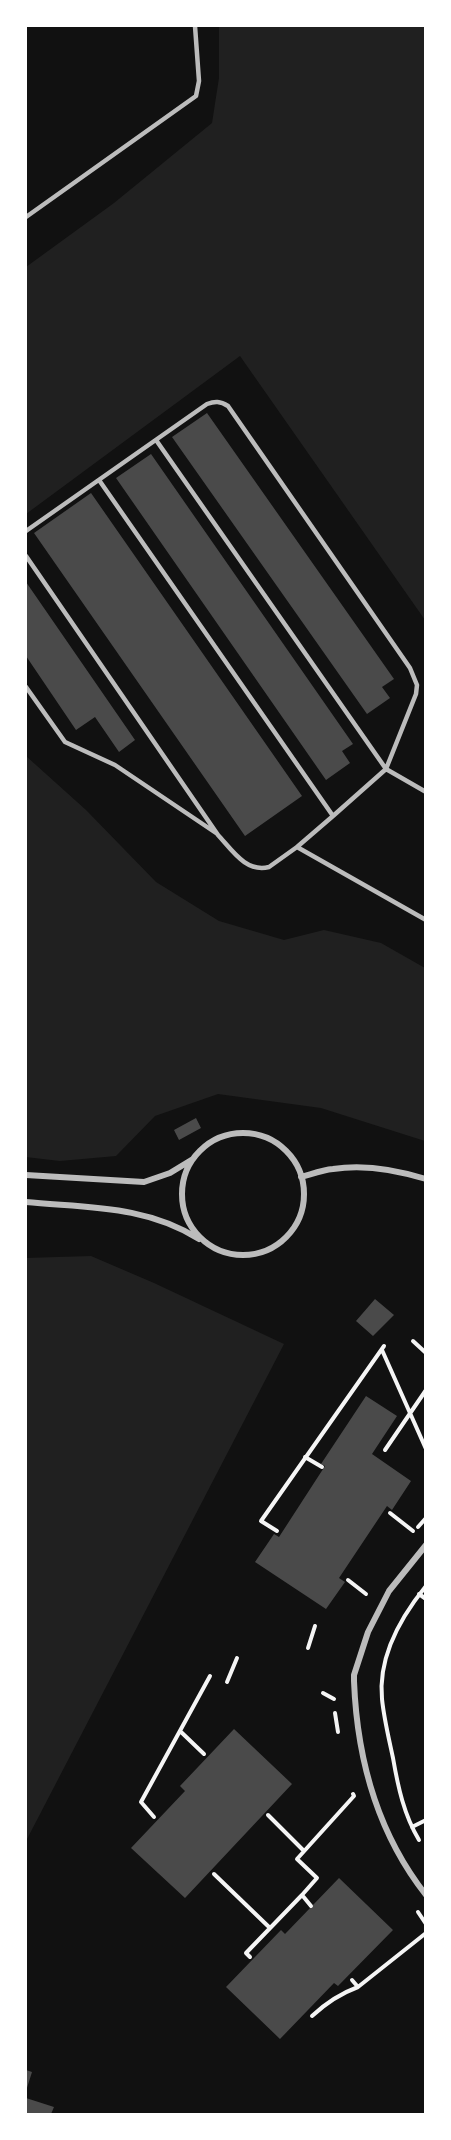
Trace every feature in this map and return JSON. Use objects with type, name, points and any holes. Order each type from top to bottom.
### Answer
[{"type":"street","points":[[26,1175],[144,1182],[170,1173],[194,1158],[214,1141],[226,1136],[253,1134],[266,1138],[288,1154],[296,1165],[304,1190],[301,1215],[295,1226],[278,1244],[255,1254],[243,1255],[230,1254],[168,1222],[146,1215],[26,1202]]},
{"type":"street","points":[[194,1158],[184,1180],[183,1204],[191,1226],[207,1244]]},
{"type":"street","points":[[301,1177],[334,1169],[372,1168],[407,1173],[426,1179]]},
{"type":"street","points":[[426,1545],[389,1591],[368,1632],[354,1675],[355,1719],[364,1766],[384,1827],[414,1881],[426,1895]]},
{"type":"lane","points":[[26,217],[196,96],[199,81],[195,26]]},
{"type":"lane","points":[[26,531],[207,404],[214,401],[222,402],[235,413],[414,677],[417,685],[416,694],[386,769],[297,847],[269,867],[255,867],[243,862],[218,835],[26,555]]},
{"type":"lane","points":[[156,440],[386,769],[426,792]]},
{"type":"lane","points":[[99,480],[333,816]]},
{"type":"lane","points":[[26,687],[65,742],[115,765],[218,835]]},
{"type":"lane","points":[[297,847],[426,920]]},
{"type":"path","points":[[413,1341],[426,1353]]},
{"type":"path","points":[[277,1531],[261,1521],[383,1348],[426,1449]]},
{"type":"path","points":[[385,1450],[426,1390]]},
{"type":"path","points":[[305,1456],[322,1467]]},
{"type":"path","points":[[390,1513],[414,1532]]},
{"type":"path","points":[[348,1580],[367,1594]]},
{"type":"path","points":[[419,1840],[400,1795],[386,1728],[382,1698],[382,1673],[397,1629],[426,1586]]},
{"type":"path","points":[[419,1594],[426,1599]]},
{"type":"path","points":[[308,1648],[315,1626]]},
{"type":"path","points":[[227,1682],[237,1658]]},
{"type":"path","points":[[154,1816],[141,1802],[210,1676]]},
{"type":"path","points":[[323,1693],[334,1699]]},
{"type":"path","points":[[334,1693],[338,1734]]},
{"type":"path","points":[[180,1731],[204,1754]]},
{"type":"path","points":[[250,1957],[246,1953],[317,1878],[297,1858],[354,1797],[351,1786]]},
{"type":"path","points":[[268,1815],[304,1851]]},
{"type":"path","points":[[412,1827],[426,1820]]},
{"type":"path","points":[[214,1874],[270,1928]]},
{"type":"path","points":[[302,1895],[311,1906]]},
{"type":"path","points":[[312,2016],[327,2002],[343,1992],[358,1987],[426,1934]]},
{"type":"path","points":[[352,1980],[358,1987]]},
{"type":"shaded area","points":[[219,26],[425,26],[425,620],[240,356],[26,514],[26,267],[114,203],[212,123],[219,78]]},
{"type":"shaded area","points":[[26,756],[86,810],[156,882],[219,921],[284,940],[324,930],[381,943],[425,968],[425,1141],[321,1108],[218,1094],[155,1116],[116,1156],[60,1161],[26,1157]]},
{"type":"shaded area","points":[[91,1256],[284,1344],[26,1841],[26,1258]]},
{"type":"building","points":[[207,413],[394,679],[382,687],[390,698],[367,714],[172,437]]},
{"type":"building","points":[[151,454],[353,744],[342,751],[350,763],[326,780],[116,478]]},
{"type":"building","points":[[91,493],[302,796],[245,836],[34,533]]},
{"type":"building","points":[[26,582],[135,740],[119,752],[95,717],[76,730],[26,656]]},
{"type":"building","points":[[196,1118],[201,1128],[179,1140],[174,1130]]},
{"type":"building","points":[[375,1299],[394,1315],[373,1336],[356,1321]]},
{"type":"building","points":[[366,1396],[397,1416],[372,1454],[411,1481],[392,1510],[387,1506],[339,1578],[345,1582],[326,1609],[255,1562],[274,1534],[279,1537],[325,1466],[321,1464]]},
{"type":"building","points":[[234,1729],[292,1784],[185,1898],[131,1848],[185,1791],[180,1786]]},
{"type":"building","points":[[339,1878],[393,1930],[338,1986],[334,1983],[280,2039],[226,1987],[281,1930],[285,1934]]},
{"type":"building","points":[[26,2070],[32,2072],[26,2091]]},
{"type":"building","points":[[26,2098],[54,2107],[51,2114],[26,2114]]}]
